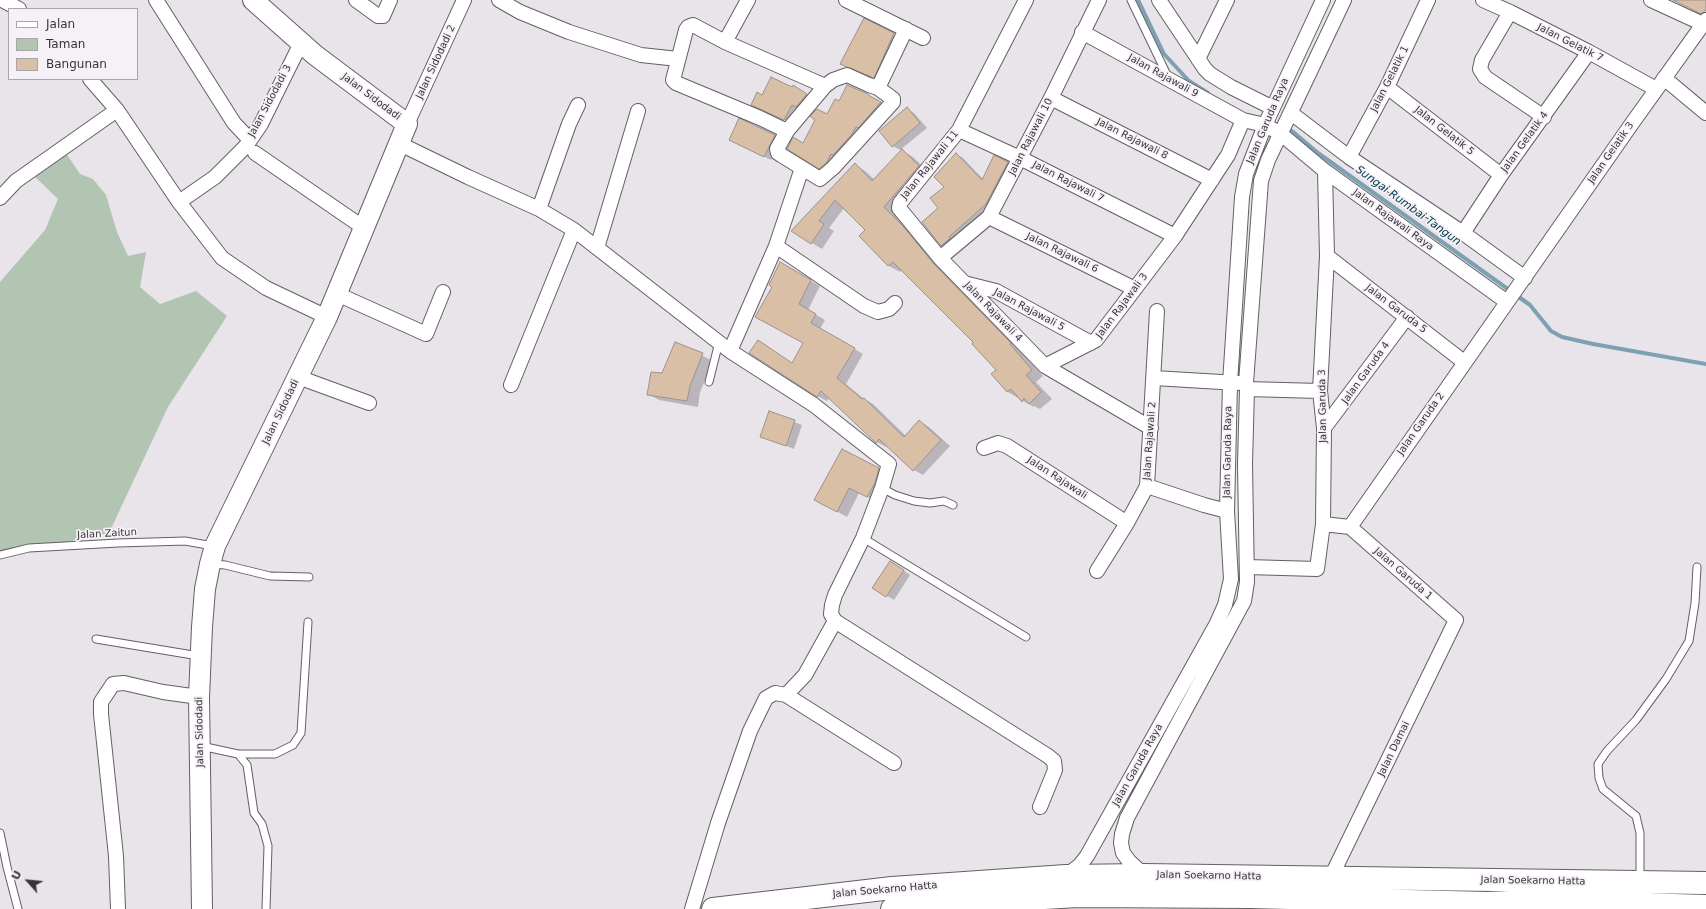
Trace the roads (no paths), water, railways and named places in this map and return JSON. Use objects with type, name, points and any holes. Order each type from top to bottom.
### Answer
[{"type":"main road","name":"Jalan Soekarno Hatta","points":[[713,909],[810,903],[892,888],[1066,876],[1144,875],[1331,877],[1646,890],[1706,906]]},
{"type":"main road","name":"Jalan Soekarno Hatta","points":[[892,909],[1000,904],[1077,896],[1322,904],[1486,906],[1541,905],[1706,883]]},
{"type":"street","points":[[2,0],[17,8]]},
{"type":"street","points":[[156,0],[234,123],[252,147],[364,228]]},
{"type":"street","points":[[356,0],[378,16],[382,16],[390,0]]},
{"type":"street","name":"Jalan Sidodadi 2","points":[[408,124],[464,0]]},
{"type":"street","points":[[499,0],[520,12],[569,32],[641,55],[678,59]]},
{"type":"street","points":[[725,42],[748,0]]},
{"type":"street","points":[[846,0],[862,4],[923,38]]},
{"type":"street","name":"Jalan Rajawali 11","points":[[940,258],[898,208],[898,206],[959,130],[1026,0]]},
{"type":"street","name":"Jalan Rajawali 10","points":[[940,258],[989,216],[1051,98],[1099,0]]},
{"type":"street","points":[[1159,0],[1198,59],[1210,74],[1269,116]]},
{"type":"street","points":[[1198,59],[1228,0]]},
{"type":"street","name":"Jalan Garuda Raya","points":[[1066,876],[1087,856],[1216,625],[1224,605],[1231,579],[1227,511],[1230,383],[1242,196],[1246,174],[1269,116],[1323,0]]},
{"type":"street","name":"Jalan Garuda Raya","points":[[1144,875],[1129,861],[1124,853],[1121,843],[1122,834],[1134,804],[1239,612],[1245,595],[1247,567],[1245,464],[1247,386],[1261,181],[1268,160],[1344,0]]},
{"type":"street","name":"Jalan Gelatik 1","points":[[1349,157],[1387,87],[1428,0]]},
{"type":"street","name":"Jalan Gelatik 7","points":[[1483,0],[1589,52],[1660,84],[1706,113]]},
{"type":"street","points":[[1651,0],[1704,22]]},
{"type":"street","name":"Jalan Sidodadi","points":[[202,909],[199,697],[204,604],[212,555],[327,317],[408,124],[301,43],[262,5]]},
{"type":"street","points":[[1510,12],[1482,60],[1480,69],[1485,77],[1544,117]]},
{"type":"street","name":"Jalan Gelatik 3","points":[[1508,301],[1704,22]]},
{"type":"street","points":[[787,131],[760,118],[676,83],[673,80],[688,27],[694,26],[725,42],[825,86]]},
{"type":"street","points":[[878,88],[906,29]]},
{"type":"street","name":"Jalan Rajawali 9","points":[[1082,32],[1243,120],[1269,116]]},
{"type":"street","name":"Jalan Sidodadi 3","points":[[179,202],[215,177],[246,146],[252,147],[261,124],[301,43]]},
{"type":"street","name":"Jalan Gelatik 4","points":[[1463,233],[1501,175],[1544,117],[1589,52]]},
{"type":"street","points":[[847,75],[878,88],[893,99],[893,102],[833,168],[820,179],[778,153],[777,149],[787,131],[825,86],[832,80],[847,75]]},
{"type":"street","points":[[91,80],[117,110],[179,202],[222,258],[266,288],[327,317]]},
{"type":"street","name":"Jalan Gelatik 5","points":[[1387,87],[1501,175]]},
{"type":"street","name":"Jalan Rajawali 8","points":[[1051,98],[1212,180]]},
{"type":"street","points":[[539,209],[569,124],[578,105]]},
{"type":"street","points":[[0,198],[16,181],[117,110]]},
{"type":"street","points":[[598,248],[638,112]]},
{"type":"street","name":"Jalan Rajawali Raya","points":[[1269,116],[1281,134],[1325,171],[1508,301]]},
{"type":"street","points":[[1289,117],[1463,233],[1521,282]]},
{"type":"street","name":"Jalan Rajawali 3","points":[[1045,366],[1096,340],[1175,236],[1228,155],[1243,120]]},
{"type":"street","name":"Jalan Rajawali 7","points":[[959,130],[1020,158],[1175,236]]},
{"type":"street","points":[[400,144],[539,209],[574,230],[730,351],[814,405],[889,464],[882,488],[863,538],[832,605],[831,614],[835,621],[1054,761],[1055,770],[1040,807]]},
{"type":"street","points":[[730,351],[776,246],[802,168]]},
{"type":"street","name":"Jalan Garuda 3","points":[[1247,567],[1317,569],[1323,524],[1324,428],[1320,390],[1327,256],[1325,171]]},
{"type":"street","name":"Jalan Rajawali 6","points":[[989,216],[1135,289]]},
{"type":"street","points":[[511,385],[574,230]]},
{"type":"street","points":[[776,246],[864,306],[878,312],[889,309],[895,303]]},
{"type":"street","name":"Jalan Garuda 5","points":[[1327,256],[1464,362]]},
{"type":"street","name":"Jalan Rajawali 4","points":[[940,258],[1045,366]]},
{"type":"street","name":"Jalan Rajawali 5","points":[[964,282],[996,291],[1091,343]]},
{"type":"street","points":[[337,294],[426,334],[443,292]]},
{"type":"street","points":[[996,316],[1000,307],[1005,302],[1013,301]]},
{"type":"street","name":"Jalan Garuda 2","points":[[1350,527],[1508,301]]},
{"type":"street","name":"Jalan Rajawali 2","points":[[1157,311],[1147,486],[1227,511]]},
{"type":"street","name":"Jalan Garuda 4","points":[[1324,428],[1407,317]]},
{"type":"street","points":[[1045,366],[1151,428]]},
{"type":"street","points":[[298,377],[370,403]]},
{"type":"street","points":[[1154,378],[1230,383],[1247,386],[1320,390]]},
{"type":"street","name":"Jalan Rajawali","points":[[984,448],[998,443],[1008,446],[1127,523]]},
{"type":"street","points":[[1097,571],[1127,523],[1147,486]]},
{"type":"street","points":[[1323,524],[1350,527]]},
{"type":"street","name":"Jalan Garuda 1","points":[[1350,527],[1456,620]]},
{"type":"street","name":"Jalan Damai","points":[[1331,877],[1456,620]]},
{"type":"street","points":[[786,694],[805,676],[835,621]]},
{"type":"street","points":[[118,909],[116,856],[101,702],[113,684],[124,683],[163,692],[199,697]]},
{"type":"street","points":[[692,909],[718,823],[750,731],[766,698],[775,693],[786,694],[894,763]]},
{"type":"lane","points":[[1131,0],[1170,80]]},
{"type":"lane","points":[[709,382],[719,342]]},
{"type":"lane","points":[[882,488],[895,495],[914,501],[930,503],[944,501],[953,505]]},
{"type":"lane","points":[[863,538],[1026,638]]},
{"type":"lane","name":"Jalan Zaitun","points":[[0,555],[28,548],[185,541],[212,555],[225,565],[270,576],[308,577]]},
{"type":"lane","points":[[1646,890],[1640,832],[1636,816],[1603,789],[1599,778],[1598,764],[1607,751],[1636,720],[1666,679],[1689,641],[1695,603],[1697,567]]},
{"type":"lane","points":[[200,746],[238,754],[275,754],[293,745],[301,732],[308,622]]},
{"type":"lane","points":[[96,639],[201,656]]},
{"type":"lane","points":[[238,754],[247,764],[254,813],[262,824],[268,846],[266,909]]},
{"type":"lane","points":[[0,833],[7,868],[18,909]]},
{"type":"waterway","name":"Sungai Rumbai Tangun","points":[[1138,0],[1164,54],[1189,81],[1208,93]]},
{"type":"waterway","name":"Sungai Rumbai Tangun","points":[[1285,128],[1292,131],[1318,153],[1530,305],[1551,331],[1562,337],[1593,344],[1706,364]]}]
